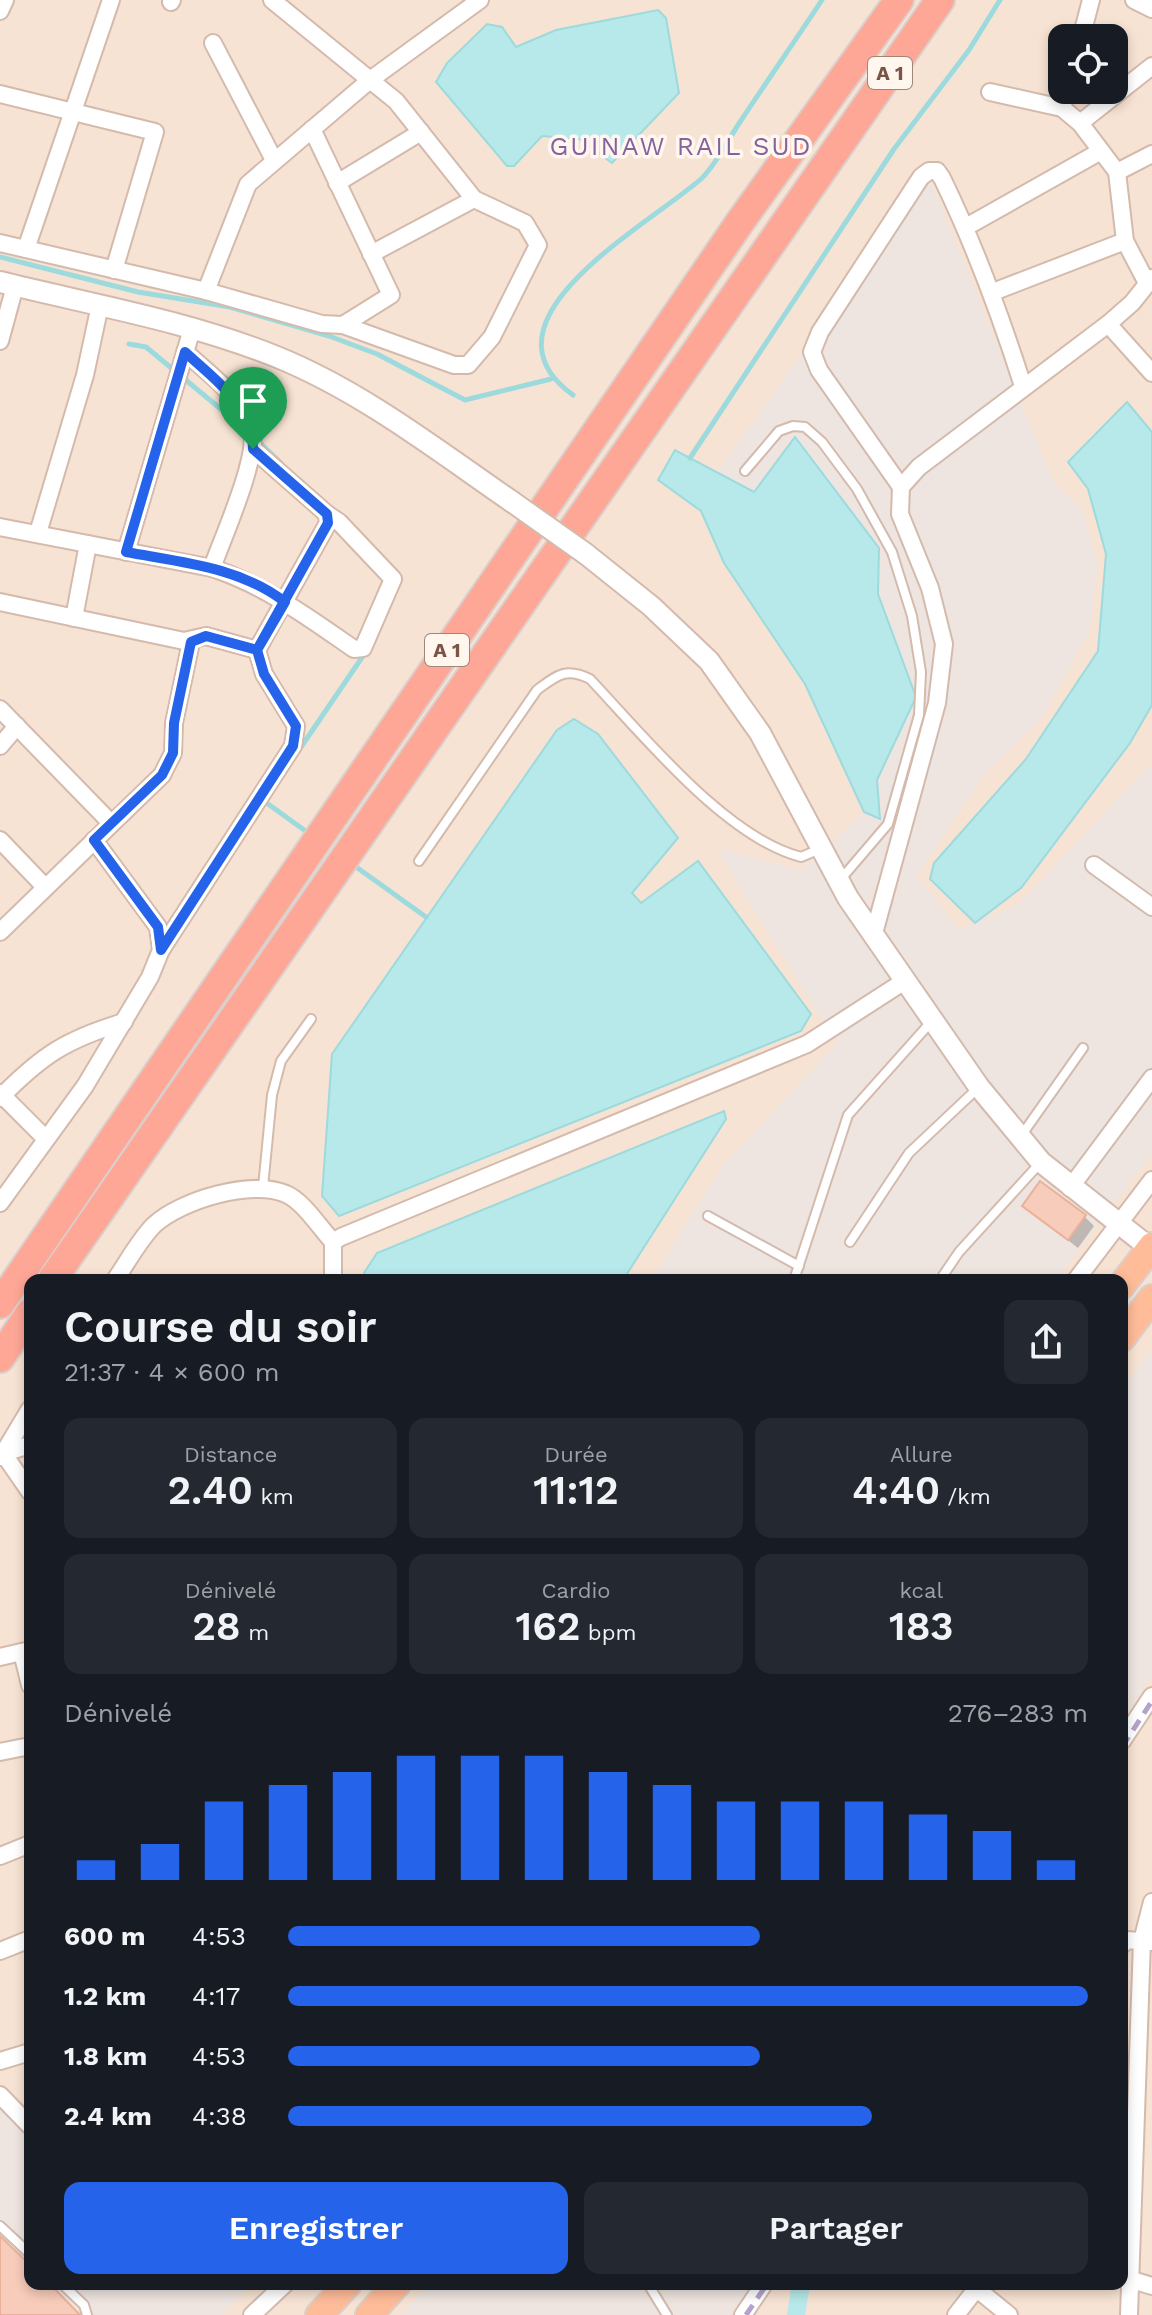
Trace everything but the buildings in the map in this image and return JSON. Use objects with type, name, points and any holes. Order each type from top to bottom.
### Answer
[{"type":"highway","points":[[873,38],[891,0]]},
{"type":"highway","name":"A 1","points":[[0,1304],[748,210],[899,0]]},
{"type":"highway","name":"A 1","points":[[56,1274],[940,0]]},
{"type":"highway","points":[[1128,1277],[1151,1247]]},
{"type":"highway","points":[[1128,1330],[1152,1298]]},
{"type":"highway","points":[[0,1358],[24,1322]]},
{"type":"highway","points":[[319,2315],[342,2290]]},
{"type":"highway","points":[[369,2315],[392,2290]]},
{"type":"street","points":[[0,11],[5,0]]},
{"type":"street","points":[[26,249],[111,0]]},
{"type":"street","points":[[0,243],[206,291],[322,324],[343,325],[454,365],[468,365],[492,337],[538,245],[525,223],[474,199],[396,101],[272,0]]},
{"type":"street","points":[[206,291],[248,184],[370,80],[480,0]]},
{"type":"street","points":[[1085,24],[1091,0]]},
{"type":"street","points":[[1134,0],[1152,9]]},
{"type":"street","points":[[213,43],[274,160]]},
{"type":"street","points":[[1080,123],[1152,66]]},
{"type":"street","points":[[901,487],[919,467],[1108,324],[1132,303],[1150,281],[1125,241],[1117,172],[1080,123],[1062,108],[990,92]]},
{"type":"street","points":[[0,94],[155,132],[114,270]]},
{"type":"street","points":[[1062,108],[1063,104]]},
{"type":"street","points":[[312,129],[391,295],[343,325]]},
{"type":"street","points":[[337,183],[421,132]]},
{"type":"street","points":[[966,227],[1101,151]]},
{"type":"street","points":[[1117,172],[1152,154]]},
{"type":"street","points":[[873,937],[937,703],[944,644],[930,588],[900,514],[901,487],[819,370],[812,352],[820,332],[921,177],[929,171],[937,171],[942,178],[966,227],[993,292],[1023,386]]},
{"type":"street","points":[[371,254],[474,199]]},
{"type":"street","points":[[993,292],[1125,241]]},
{"type":"street","points":[[0,341],[8,284],[192,329],[278,358],[351,395],[586,554],[651,606],[709,661],[760,733],[838,883],[903,982],[979,1087],[1041,1162],[1118,1226],[1151,1247]]},
{"type":"street","points":[[38,533],[85,375],[100,305]]},
{"type":"street","points":[[1108,324],[1152,373]]},
{"type":"street","points":[[126,552],[192,329]]},
{"type":"street","points":[[185,352],[236,400],[253,427],[253,449],[212,568]]},
{"type":"street","points":[[0,527],[212,568],[244,578],[354,649],[367,644],[393,579],[339,522],[253,449]]},
{"type":"street","points":[[0,1203],[124,1022],[161,950],[293,746],[296,726],[264,674],[257,650],[328,523],[327,514]]},
{"type":"street","points":[[74,618],[88,544]]},
{"type":"street","points":[[0,602],[191,642],[206,636],[257,650]]},
{"type":"street","points":[[0,932],[162,775],[173,753],[174,723],[191,642]]},
{"type":"street","points":[[0,709],[111,823]]},
{"type":"street","points":[[0,746],[17,726]]},
{"type":"street","points":[[0,840],[45,887]]},
{"type":"street","points":[[94,840],[158,927],[161,950]]},
{"type":"street","points":[[1094,865],[1152,907]]},
{"type":"street","points":[[333,1242],[807,1044],[903,982]]},
{"type":"street","points":[[46,1139],[1,1096],[49,1053],[81,1034],[124,1022]]},
{"type":"street","points":[[1070,1188],[1152,1078]]},
{"type":"street","points":[[1081,1274],[1152,1180]]},
{"type":"street","points":[[121,1274],[154,1225],[192,1201],[263,1187],[289,1195],[333,1242],[333,1274]]},
{"type":"street","points":[[2,1456],[24,1419]]},
{"type":"street","points":[[2,1456],[24,1447]]},
{"type":"street","points":[[2,1456],[24,1484]]},
{"type":"street","points":[[0,1657],[24,1651]]},
{"type":"street","points":[[1128,1732],[1152,1696]]},
{"type":"street","points":[[0,1752],[24,1747]]},
{"type":"street","points":[[0,1856],[24,1846]]},
{"type":"street","points":[[1128,2233],[1152,1902]]},
{"type":"street","points":[[0,1951],[24,1946]]},
{"type":"street","points":[[0,2061],[24,2054]]},
{"type":"street","points":[[0,2095],[24,2120]]},
{"type":"street","points":[[1128,2280],[1152,2286]]},
{"type":"street","points":[[252,2315],[275,2290]]},
{"type":"street","points":[[743,2315],[760,2290]]},
{"type":"street","points":[[956,2315],[975,2290]]},
{"type":"street","points":[[982,2290],[1009,2315]]},
{"type":"street","points":[[1126,2290],[1129,2315]]},
{"type":"lane","points":[[745,471],[779,431],[793,426],[805,427],[822,442],[848,477],[878,527],[892,552],[912,616],[921,672],[919,715],[906,766],[888,824],[838,883]]},
{"type":"lane","points":[[419,861],[537,690],[561,672],[576,672],[590,679],[687,779],[752,836],[801,857],[821,849]]},
{"type":"lane","points":[[263,1187],[272,1095],[281,1061],[311,1019]]},
{"type":"lane","points":[[796,1274],[827,1171],[848,1115],[931,1021]]},
{"type":"lane","points":[[1021,1137],[1083,1048]]},
{"type":"lane","points":[[850,1242],[909,1153],[979,1087]]},
{"type":"lane","points":[[944,1274],[959,1252],[1041,1162]]},
{"type":"lane","points":[[708,1216],[799,1266]]},
{"type":"lane","points":[[0,2226],[24,2248]]},
{"type":"lane","points":[[68,2290],[84,2305],[87,2315]]},
{"type":"lane","points":[[652,2290],[667,2315]]},
{"type":"shaded area","points":[[0,0],[1152,0],[1152,2315],[0,2315]]},
{"type":"shaded area","points":[[928,174],[1054,483],[1083,511],[1098,566],[1089,632],[1041,720],[984,775],[917,875],[959,930],[1020,903],[1152,762],[1152,1154],[1061,1274],[655,1274],[721,1168],[836,1044],[716,847],[801,871],[864,812],[880,818],[877,780],[916,697],[878,594],[879,548],[787,442],[754,492],[717,473]]},
{"type":"shaded area","points":[[1152,1350],[1152,1675],[1128,1713],[1128,1380]]},
{"type":"shaded area","points":[[0,2106],[24,2131],[24,2290],[247,2290],[222,2315],[0,2315]]},
{"type":"shaded area","points":[[423,2290],[768,2290],[751,2315],[401,2315]]},
{"type":"water","points":[[658,10],[666,18],[679,93],[612,163],[579,139],[542,136],[514,166],[507,166],[436,82],[447,63],[487,24],[502,27],[516,47],[556,30]]},
{"type":"water","points":[[1127,402],[1152,432],[1152,705],[1130,743],[1021,888],[975,923],[930,879],[934,863],[1026,759],[1098,651],[1106,554],[1088,489],[1068,462]]},
{"type":"water","points":[[795,437],[879,548],[878,594],[916,697],[877,780],[880,819],[864,812],[805,684],[724,563],[701,511],[658,480],[675,450],[754,492]]},
{"type":"water","points":[[574,719],[598,734],[678,838],[632,893],[641,903],[698,861],[811,1014],[801,1031],[339,1216],[322,1196],[332,1054],[557,730]]},
{"type":"water","points":[[724,1111],[726,1119],[627,1274],[364,1274],[377,1253]]},
{"type":"waterway","points":[[573,395],[546,366],[542,336],[555,305],[580,275],[612,246],[702,178],[822,0]]},
{"type":"waterway","points":[[690,458],[894,149],[969,50],[1000,0]]},
{"type":"waterway","points":[[0,257],[138,292],[230,307],[329,336],[377,354],[465,400],[551,379]]},
{"type":"waterway","points":[[129,344],[146,347],[246,430]]},
{"type":"waterway","points":[[256,439],[281,463]]},
{"type":"waterway","points":[[299,750],[365,653]]},
{"type":"waterway","points":[[266,798],[264,801],[311,835]]},
{"type":"waterway","points":[[352,864],[426,917]]},
{"type":"waterway","points":[[796,2315],[800,2290]]},
{"type":"railway","points":[[1128,1738],[1152,1701]]},
{"type":"railway","points":[[746,2315],[763,2290]]},
{"type":"district","name":"GUINAW RAIL SUD","points":[[681,146]]},
{"type":"route","points":[[253,449],[253,427],[236,400],[185,352],[126,552],[212,568],[244,578],[285,602],[257,650],[264,674],[296,726],[293,746],[161,950],[158,927],[94,840],[162,775],[173,753],[174,723],[191,642],[206,636],[257,650],[285,602],[328,523],[327,514],[253,449]]}]
